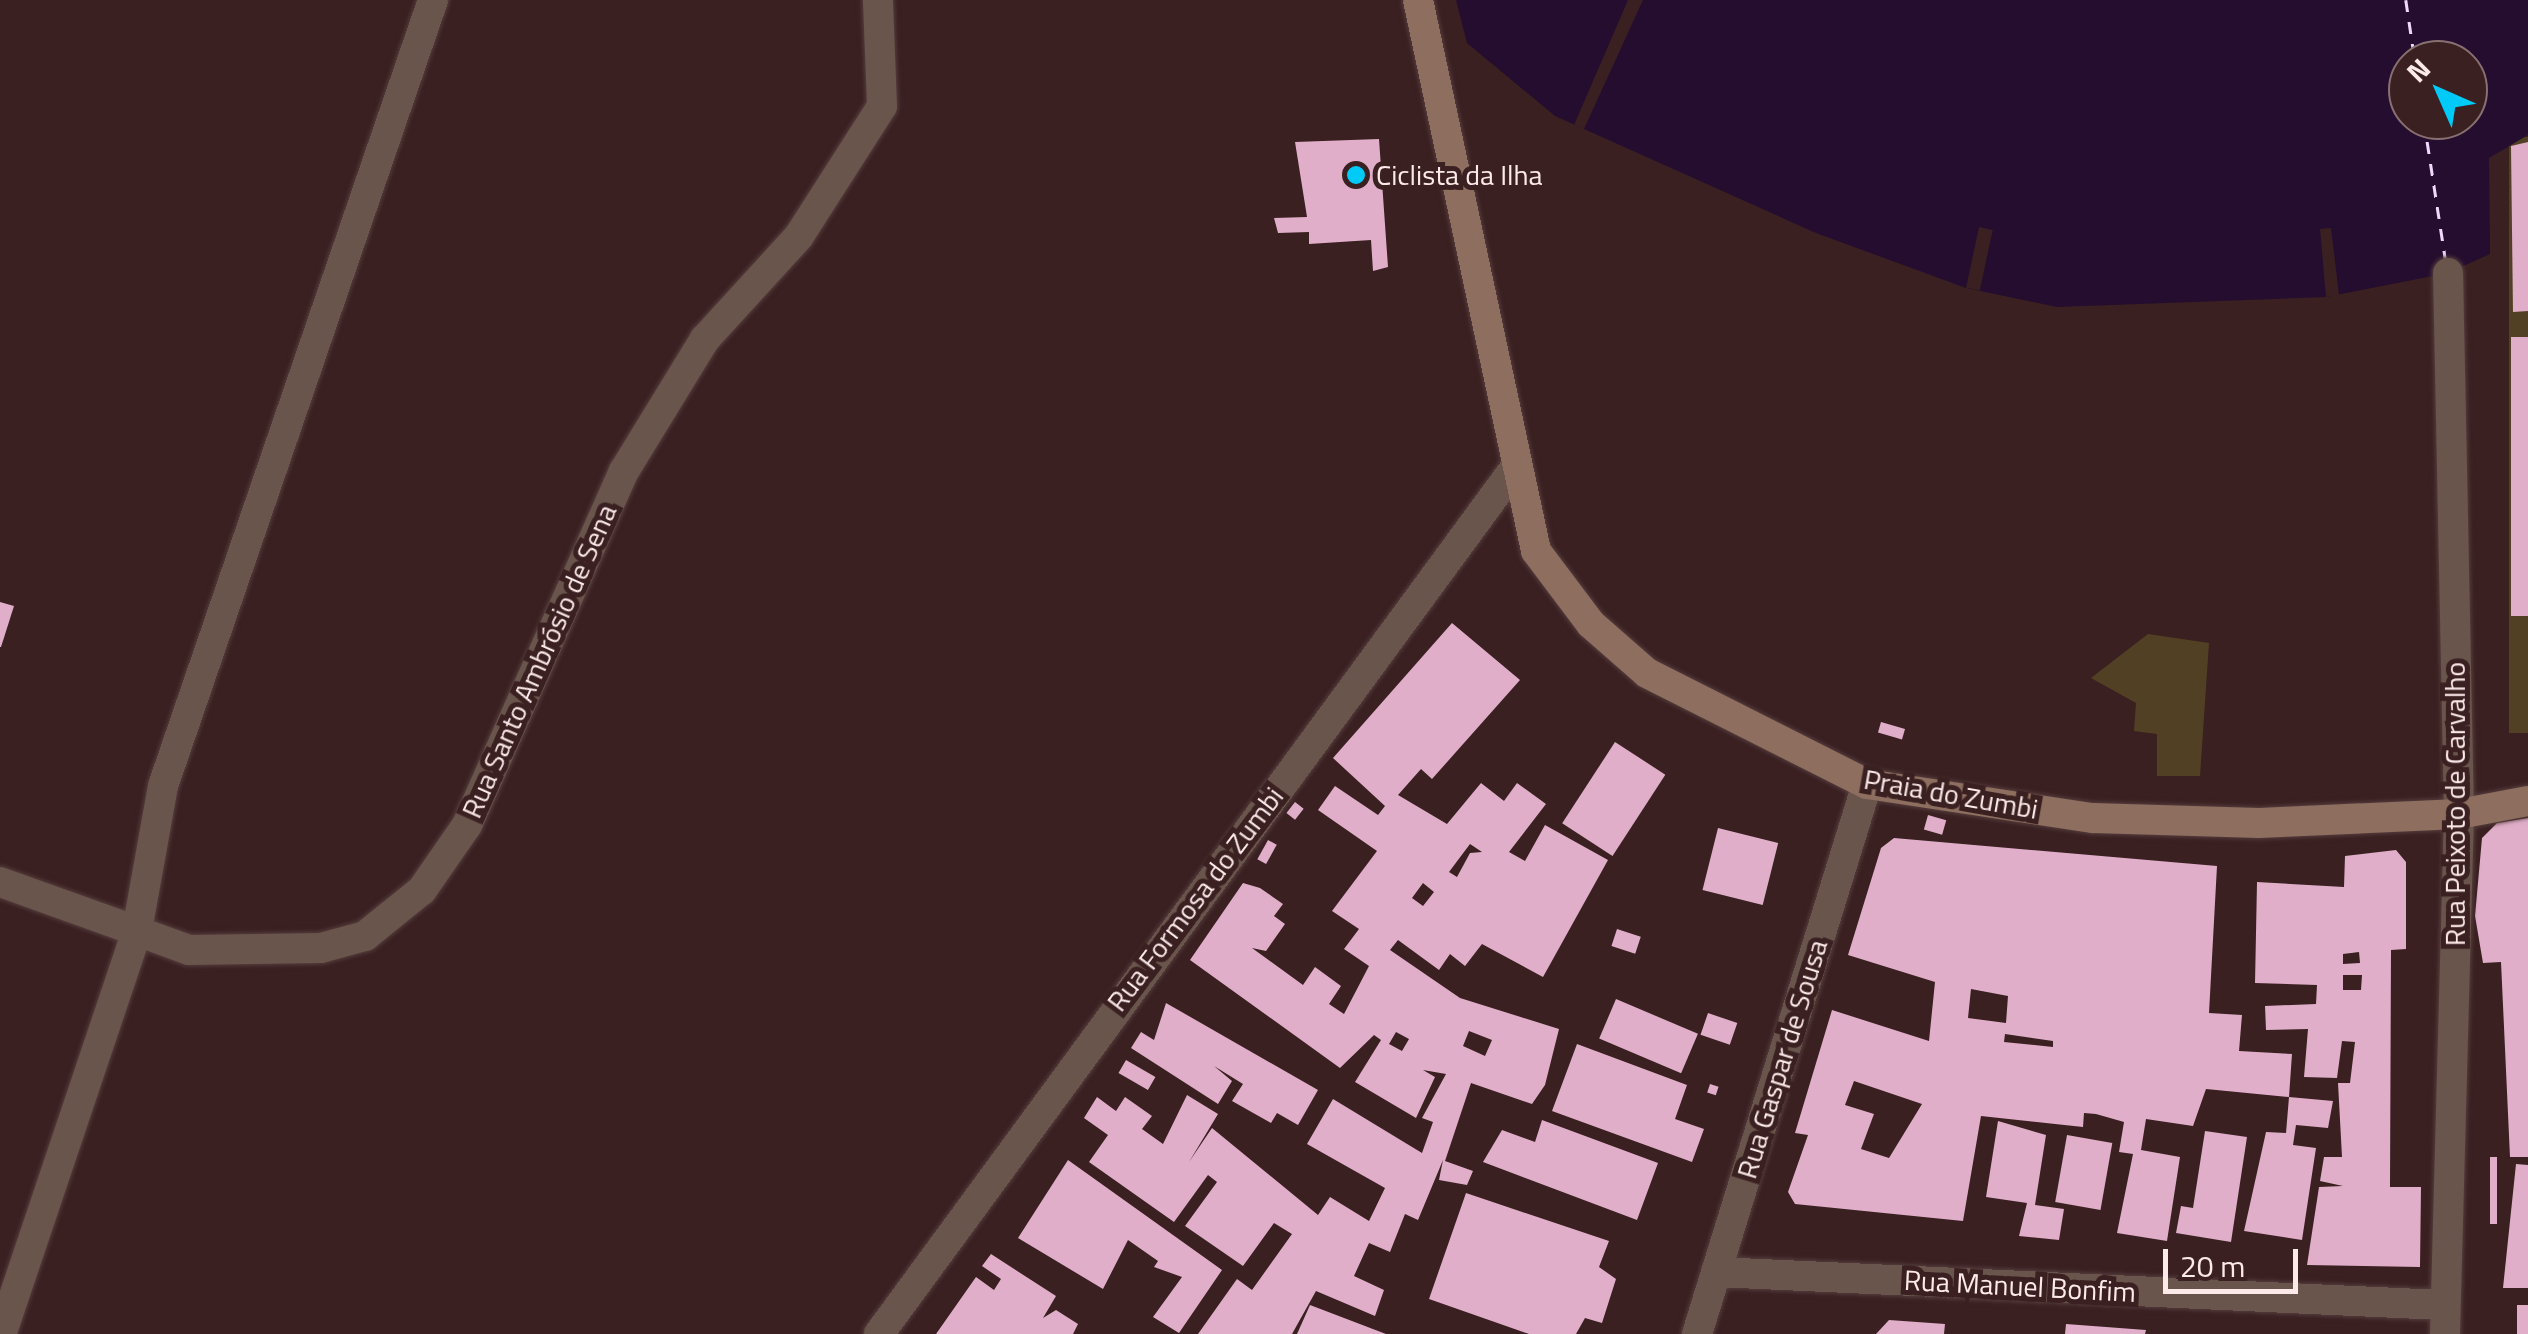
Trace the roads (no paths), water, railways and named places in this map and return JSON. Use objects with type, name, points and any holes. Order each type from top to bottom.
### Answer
[{"type":"main road","name":"Praia do Zumbi","points":[[1418,0],[1515,468],[1536,550],[1591,624],[1647,673],[1867,784],[2094,818],[2459,814],[2528,801]]},
{"type":"street","points":[[1,1334],[137,931],[163,786],[433,0]]},
{"type":"street","name":"Rua Santo Ambrósio de Sena","points":[[0,882],[189,950],[321,948],[365,936],[422,890],[467,825],[624,471],[705,340],[799,236],[882,106],[878,0]]},
{"type":"street","name":"Rua Peixoto de Carvalho","points":[[2444,1320],[2459,814],[2448,273]]},
{"type":"street","name":"Rua Formosa do Zumbi","points":[[879,1334],[1515,468]]},
{"type":"street","name":"Rua Gaspar de Sousa","points":[[1697,1334],[1867,784]]},
{"type":"street","name":"Rua Manuel Bonfim","points":[[1716,1272],[2444,1320]]},
{"type":"place","name":"Ciclista da Ilha","points":[[1356,175]]}]
